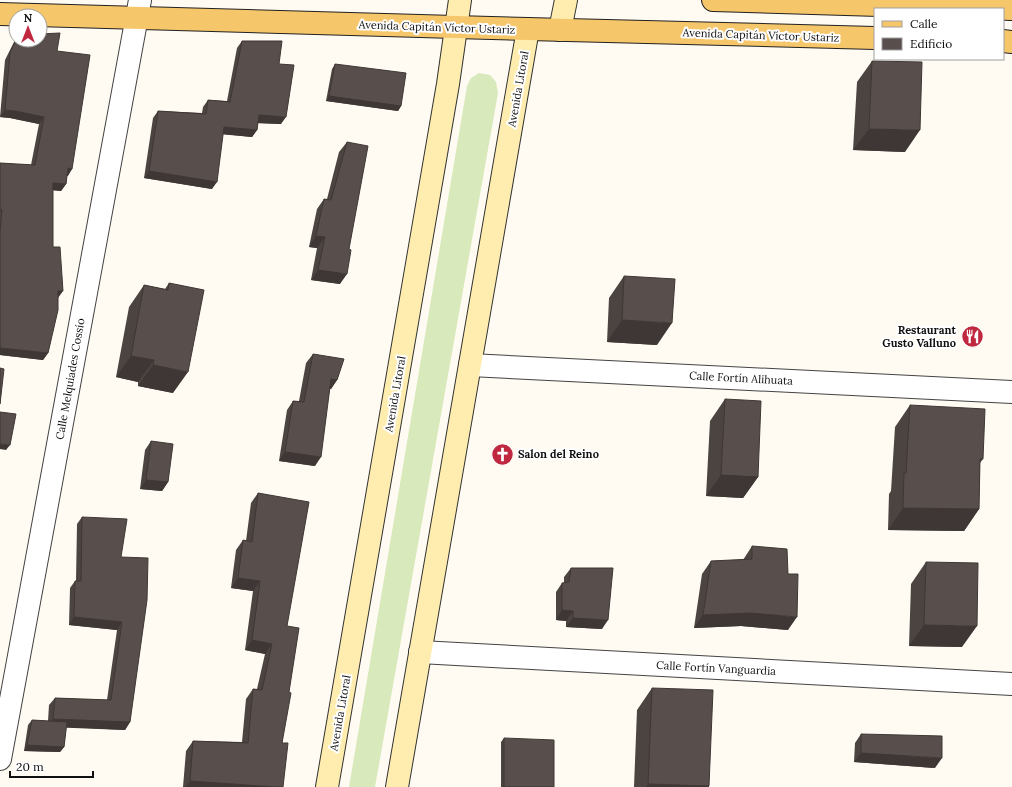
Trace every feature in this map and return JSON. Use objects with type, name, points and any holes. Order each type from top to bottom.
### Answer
[{"type":"main road","name":"Avenida Litoral","points":[[327,787],[448,84],[460,0]]},
{"type":"main road","points":[[560,30],[566,0]]},
{"type":"main road","points":[[712,0],[979,8]]},
{"type":"main road","name":"Avenida Capitán Víctor Ustariz","points":[[0,14],[138,8],[455,28],[874,38]]},
{"type":"main road","name":"Avenida Litoral","points":[[396,787],[528,29]]},
{"type":"street","name":"Calle Melquiades Cossío","points":[[0,759],[6,699],[138,8]]},
{"type":"street","name":"Calle Fortín Alihuata","points":[[470,365],[1012,392]]},
{"type":"street","name":"Calle Fortín Vanguardia","points":[[420,652],[1012,684]]},
{"type":"green space","points":[[479,73],[490,75],[496,82],[498,93],[375,787],[349,787],[467,86],[471,78]]},
{"type":"building","points":[[60,33],[57,51],[90,55],[72,169],[68,168],[66,184],[53,183],[53,247],[60,247],[63,291],[58,291],[58,310],[48,353],[0,348],[0,232],[2,210],[0,209],[0,163],[35,165],[44,117],[5,110],[10,53],[12,48],[48,48],[48,34]]},
{"type":"building","points":[[242,41],[282,41],[279,64],[294,65],[286,117],[259,115],[257,130],[224,127],[217,182],[149,171],[158,111],[206,114],[208,100],[230,102]]},
{"type":"building","points":[[872,61],[922,62],[920,130],[869,129]]},
{"type":"building","points":[[335,64],[406,73],[401,106],[329,96]]},
{"type":"building","points":[[347,142],[368,146],[349,249],[351,250],[347,274],[318,270],[325,237],[316,236],[324,199],[331,200]]},
{"type":"building","points":[[624,276],[675,279],[672,323],[622,320]]},
{"type":"building","points":[[169,283],[204,290],[188,372],[153,365],[154,360],[131,356],[144,285],[168,290]]},
{"type":"building","points":[[313,354],[344,359],[337,380],[331,379],[321,457],[285,452],[293,401],[304,402]]},
{"type":"building","points":[[0,368],[4,369],[0,404]]},
{"type":"building","points":[[725,399],[761,401],[758,477],[721,475]]},
{"type":"building","points":[[910,405],[985,409],[983,459],[980,459],[979,509],[903,508],[904,473],[906,473]]},
{"type":"building","points":[[0,412],[16,414],[10,445],[0,444]]},
{"type":"building","points":[[151,441],[173,444],[168,482],[146,480]]},
{"type":"building","points":[[258,493],[309,502],[287,626],[299,628],[289,692],[291,693],[282,743],[288,743],[283,787],[190,781],[193,741],[248,743],[253,689],[262,690],[272,644],[252,640],[260,581],[238,578],[243,540],[252,542]]},
{"type":"building","points":[[82,517],[127,519],[121,557],[148,558],[147,600],[130,722],[53,719],[55,698],[111,700],[122,622],[74,617],[75,581],[81,581]]},
{"type":"building","points":[[752,546],[787,549],[788,574],[798,574],[797,617],[750,613],[703,615],[711,561],[752,559]]},
{"type":"building","points":[[926,562],[978,563],[977,626],[924,625]]},
{"type":"building","points":[[571,568],[613,568],[608,620],[573,618],[573,611],[562,610],[562,583],[569,582]]},
{"type":"building","points":[[652,688],[713,690],[709,786],[648,784]]},
{"type":"building","points":[[32,720],[67,722],[64,747],[27,745]]},
{"type":"building","points":[[861,734],[942,736],[942,758],[861,753]]},
{"type":"building","points":[[504,738],[554,740],[554,787],[504,787]]},
{"type":"place","name":"Restaurant Gusto Valluno","points":[[972,336]]},
{"type":"place","name":"Salon del Reino","points":[[503,454]]}]
